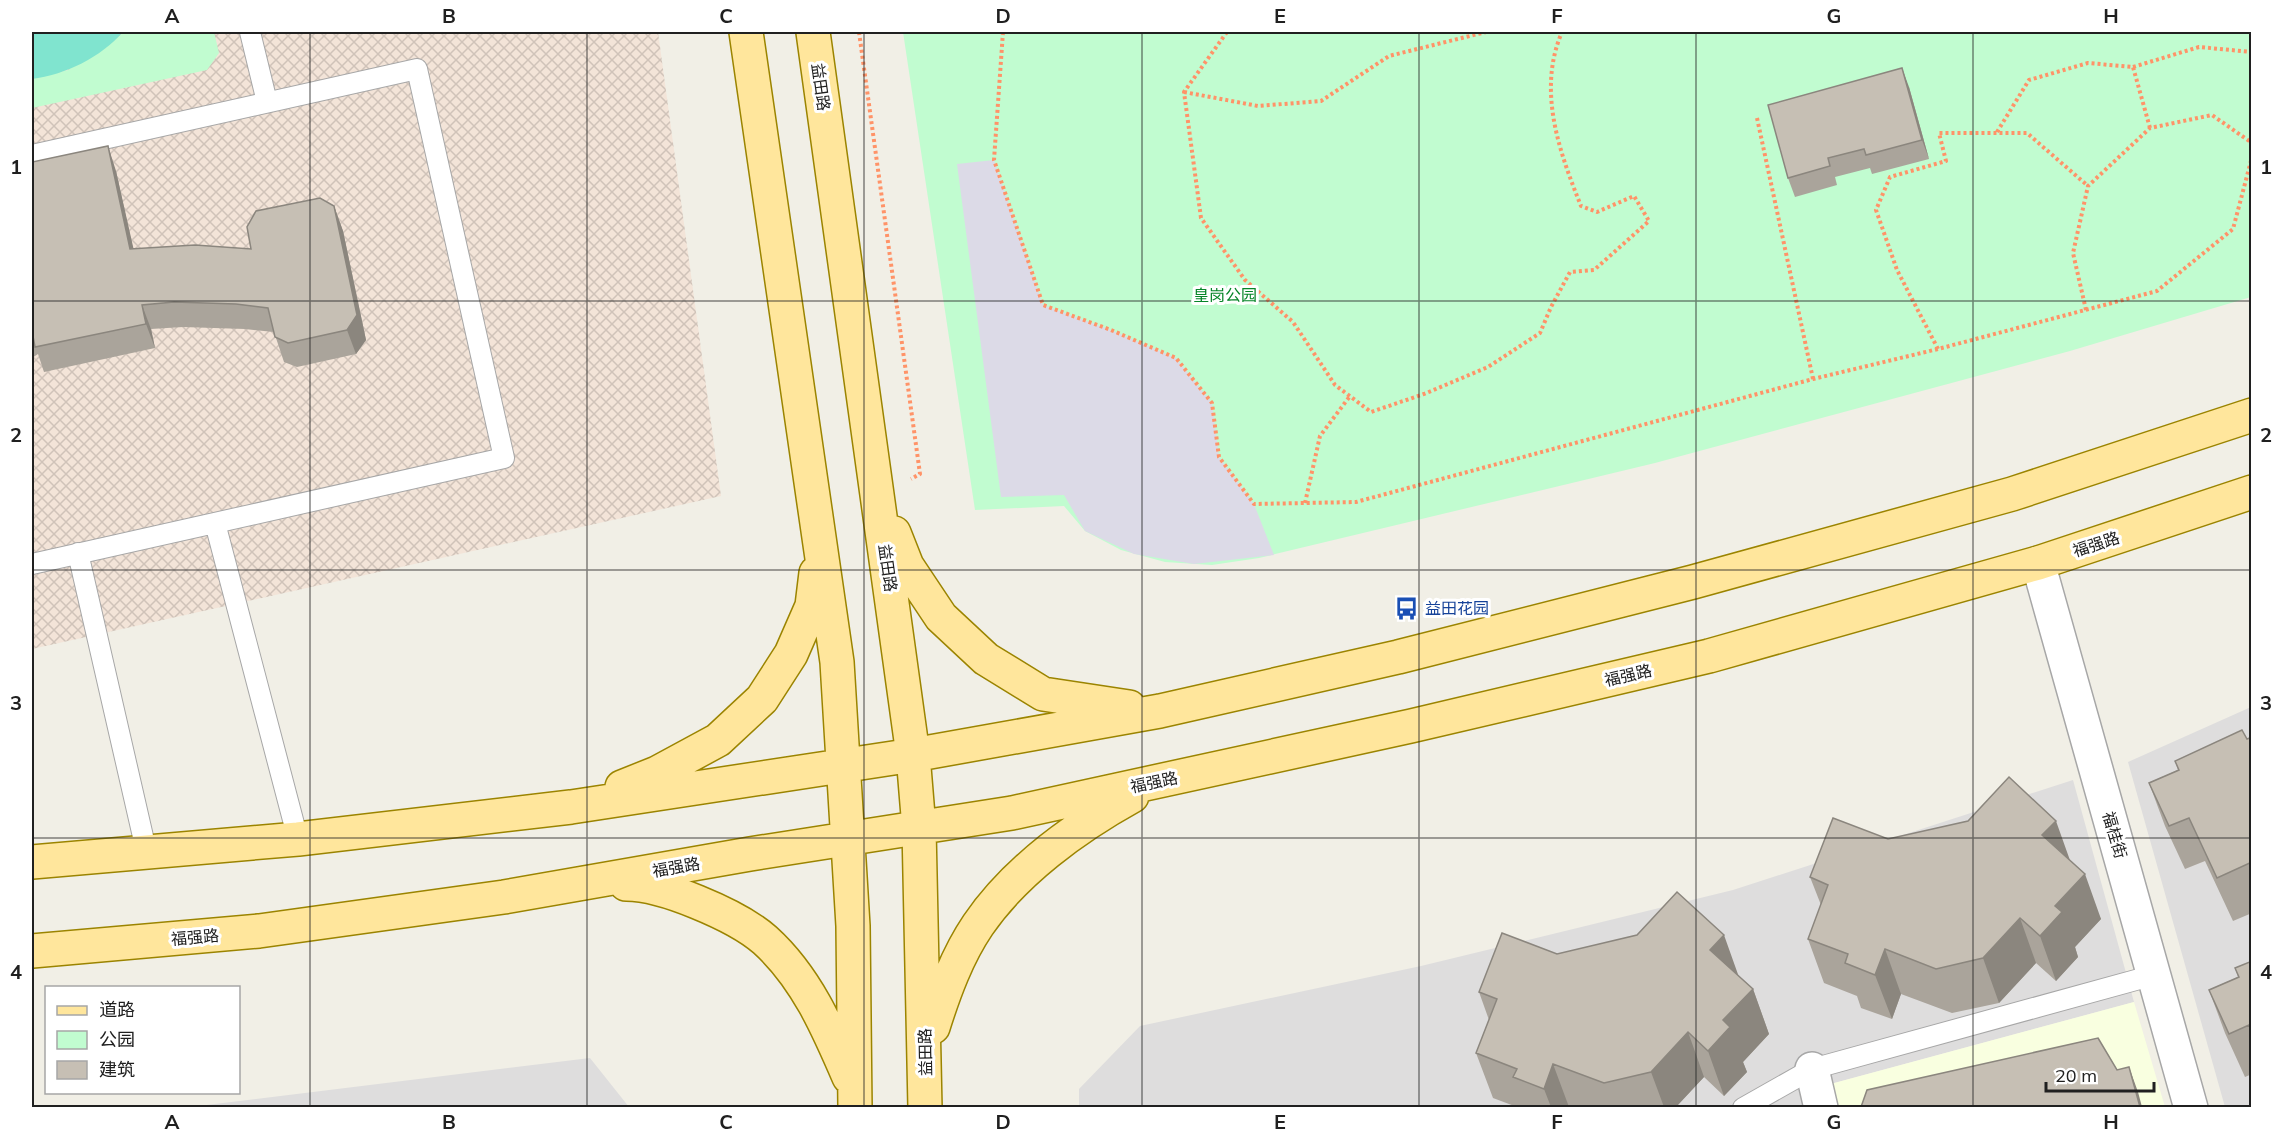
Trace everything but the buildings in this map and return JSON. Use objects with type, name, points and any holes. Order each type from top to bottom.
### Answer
[{"type":"main road","points":[[746,32],[837,662],[853,926],[852,1102]]},
{"type":"main road","name":"益田路","points":[[813,32],[913,755],[920,828],[925,1107]]},
{"type":"main road","points":[[32,862],[147,854],[298,839],[571,807],[913,755],[1161,711],[1398,657],[1693,582],[2012,494],[2252,416]]},
{"type":"main road","name":"福强路","points":[[32,951],[259,931],[504,897],[848,838],[1012,813],[1411,726],[1709,656],[2038,563],[2252,492]]},
{"type":"main road","points":[[878,496],[907,566],[941,617],[986,659],[1043,694],[1161,711]]},
{"type":"main road","points":[[571,807],[657,773],[718,740],[762,699],[791,654],[812,606],[819,539]]},
{"type":"main road","points":[[925,1051],[946,986],[977,926],[1006,891],[1055,846],[1103,812],[1161,781]]},
{"type":"main road","points":[[576,884],[631,884],[673,892],[717,910],[765,940],[801,981],[830,1033],[852,1102]]},
{"type":"street","name":"福桂街","points":[[2038,563],[2191,1107]]},
{"type":"street","points":[[1812,1069],[1821,1107]]},
{"type":"lane","points":[[250,32],[267,102]]},
{"type":"lane","points":[[32,155],[417,69],[504,458],[32,564]]},
{"type":"lane","points":[[215,522],[298,839]]},
{"type":"lane","points":[[78,553],[147,854]]},
{"type":"lane","points":[[1743,1107],[1812,1069],[2154,975]]},
{"type":"path","points":[[859,32],[920,474],[878,496]]},
{"type":"path","points":[[1003,32],[994,160],[1043,305],[1111,330],[1176,358],[1212,403],[1220,457],[1254,504],[1356,502],[1813,379],[1938,349],[2157,291],[2233,229],[2252,157]]},
{"type":"path","points":[[1227,32],[1184,92],[1201,218],[1245,280],[1293,322],[1335,385],[1371,412],[1424,394],[1488,367],[1540,333],[1570,273],[1594,270],[1649,221],[1634,196],[1597,212],[1581,206],[1561,157],[1551,105],[1554,50],[1562,32]]},
{"type":"path","points":[[1184,92],[1258,106],[1321,101],[1389,56],[1486,32]]},
{"type":"path","points":[[1996,133],[2029,80],[2088,63],[2133,67],[2199,47],[2252,52]]},
{"type":"path","points":[[2133,67],[2150,128]]},
{"type":"path","points":[[2086,310],[2073,253],[2088,186],[2150,128],[2212,115],[2252,142]]},
{"type":"path","points":[[1757,118],[1813,379]]},
{"type":"path","points":[[1938,349],[1897,270],[1876,210],[1890,177],[1946,161],[1939,133],[2027,133],[2088,186]]},
{"type":"path","points":[[1305,502],[1320,436],[1350,396]]},
{"type":"shaded area","points":[[32,32],[658,32],[721,496],[32,649]]},
{"type":"shaded area","points":[[32,32],[123,32],[104,49],[82,63],[57,73],[32,79]]},
{"type":"shaded area","points":[[994,160],[1043,305],[1111,330],[1176,358],[1212,403],[1219,457],[1254,504],[1274,555],[1194,564],[1134,554],[1085,531],[1064,495],[1001,497],[957,164]]},
{"type":"shaded area","points":[[2251,707],[2251,1107],[2225,1107],[2128,762]]},
{"type":"shaded area","points":[[2073,780],[2134,1002],[1801,1092],[1804,1107],[1079,1108],[1079,1089],[1140,1026],[1421,966],[1733,890]]},
{"type":"shaded area","points":[[2134,1002],[2165,1107],[1804,1108],[1801,1092]]},
{"type":"shaded area","points":[[590,1058],[629,1107],[190,1107]]},
{"type":"green space","points":[[123,32],[214,32],[219,53],[207,70],[32,108],[32,79],[68,70]]},
{"type":"green space","name":"皇岗公园","points":[[903,32],[2251,32],[2251,297],[2070,351],[1655,463],[1259,558],[1212,565],[1165,562],[1121,550],[1085,531],[1064,506],[975,510]]},
{"type":"place","name":"益田花园","points":[[1407,608]]}]
